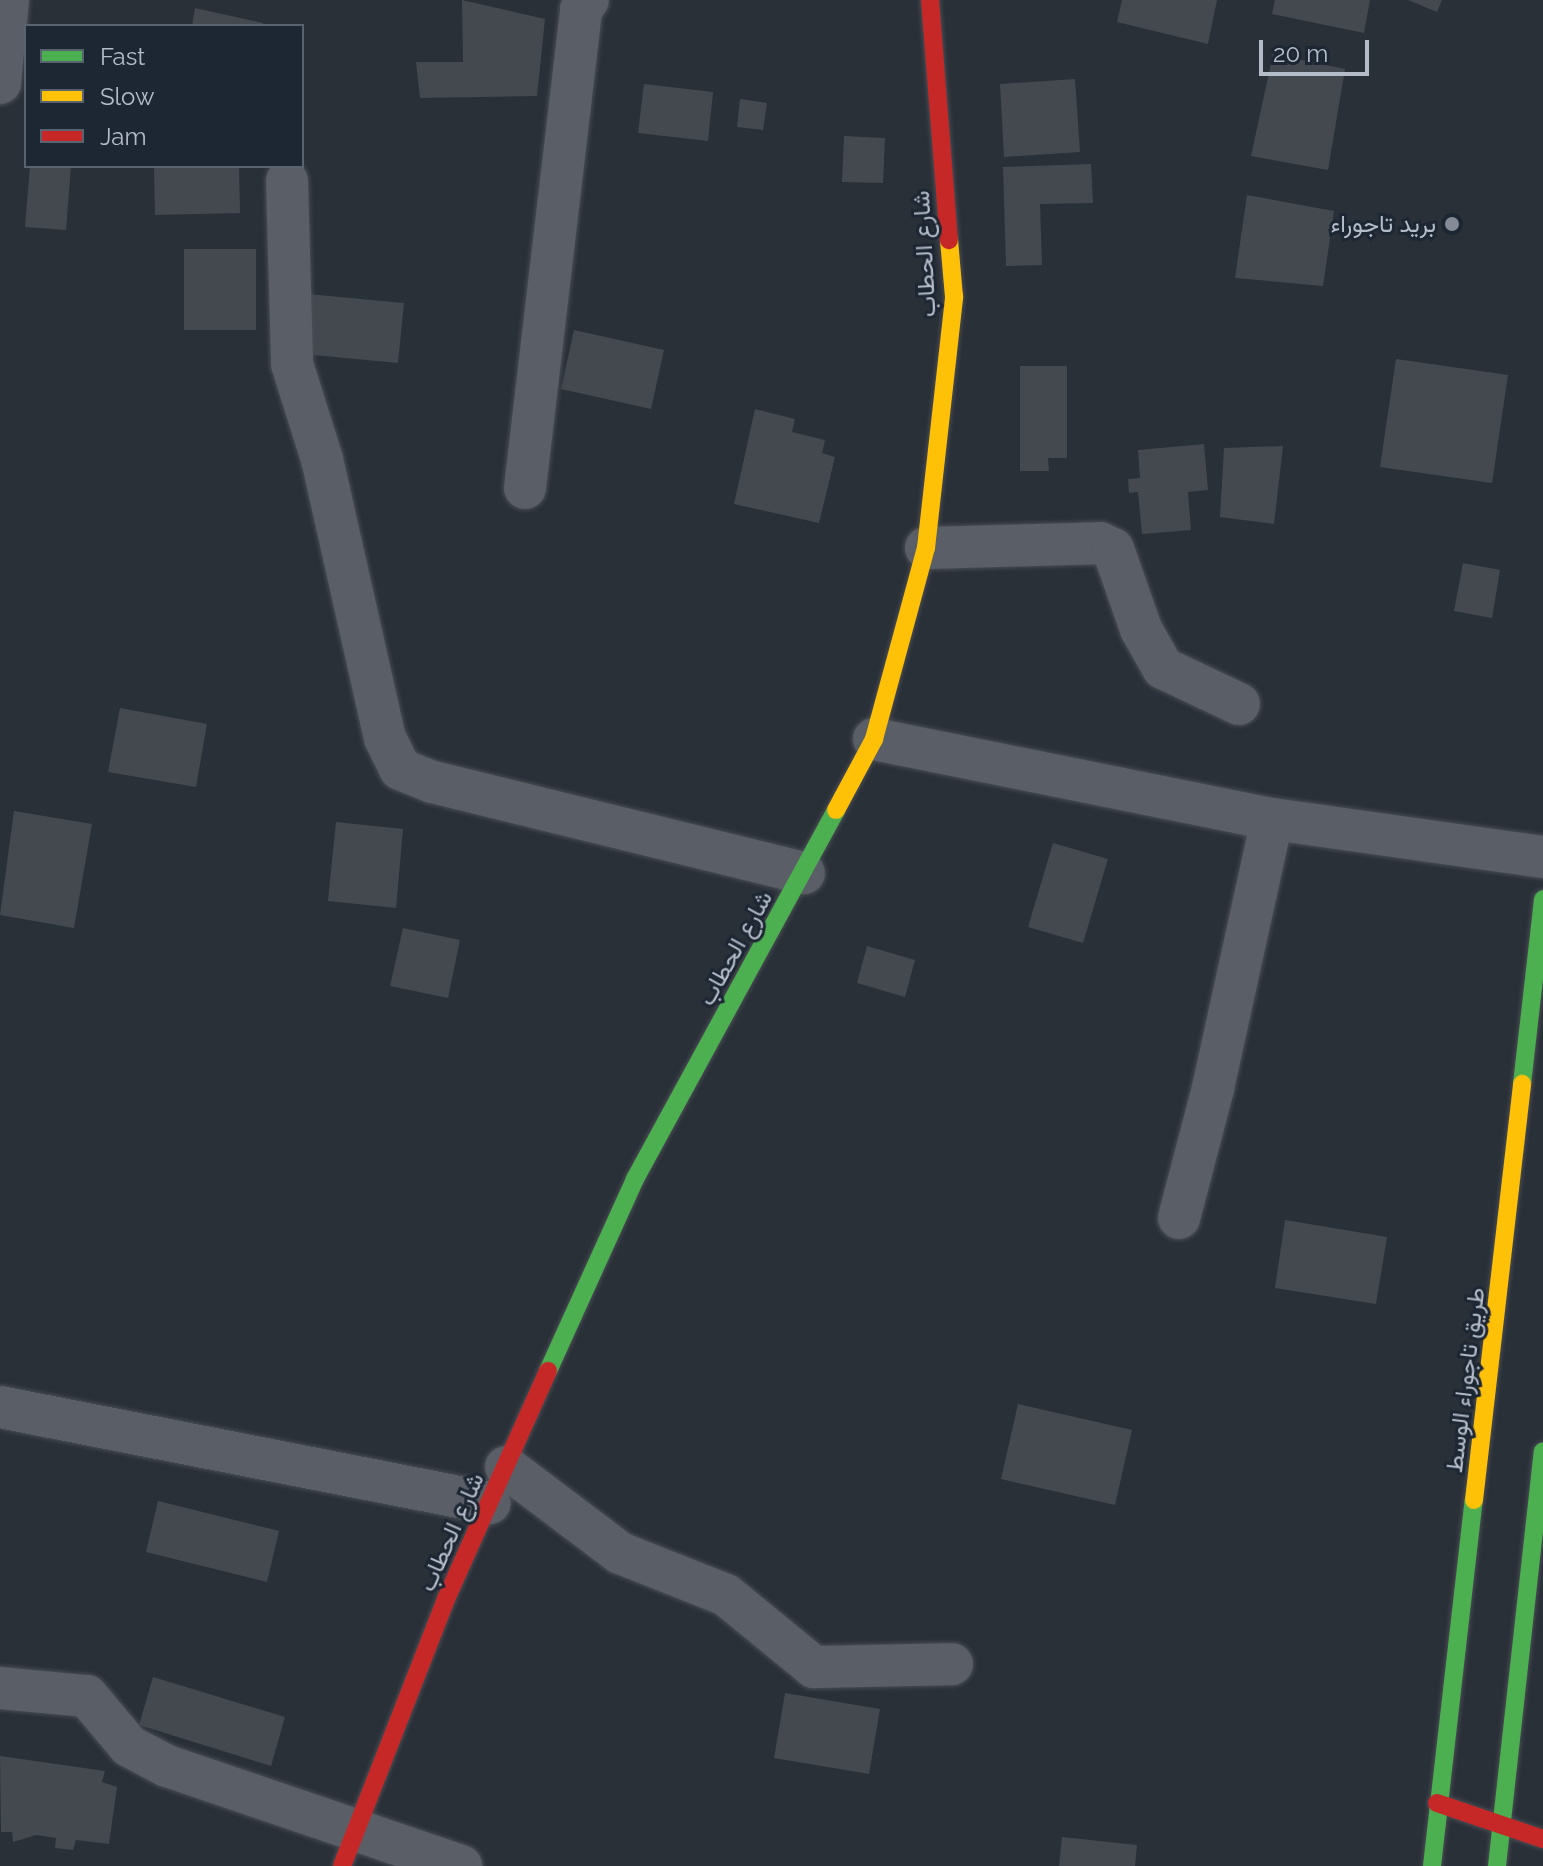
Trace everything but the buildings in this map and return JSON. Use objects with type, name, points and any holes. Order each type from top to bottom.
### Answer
[{"type":"street","points":[[0,83],[8,0]]},
{"type":"street","points":[[525,488],[581,9],[588,0]]},
{"type":"street","name":"شارع الحطاب","points":[[347,1849],[498,1485],[635,1179],[804,873],[874,739],[926,548],[954,297],[930,0]]},
{"type":"street","points":[[287,181],[292,364],[322,459],[385,738],[400,769],[433,782],[804,873]]},
{"type":"street","points":[[926,548],[1100,543],[1113,549],[1141,629],[1163,668],[1239,704]]},
{"type":"street","points":[[874,739],[1272,819],[1543,857]]},
{"type":"street","points":[[1179,1218],[1213,1088],[1272,819]]},
{"type":"street","name":"طريق تاجوراء الوسط","points":[[1432,1866],[1543,899]]},
{"type":"street","points":[[0,1407],[498,1485],[620,1553],[726,1595],[814,1667],[952,1664]]},
{"type":"street","points":[[1497,1866],[1543,1452]]},
{"type":"street","points":[[0,1688],[87,1696],[129,1746],[347,1849],[461,1866]]},
{"type":"street","points":[[1437,1803],[1502,1822],[1543,1839]]},
{"type":"traffic: fast","points":[[548,1371],[635,1179],[836,810]]},
{"type":"traffic: fast","points":[[1522,1084],[1543,899]]},
{"type":"traffic: fast","points":[[1497,1866],[1543,1452]]},
{"type":"traffic: fast","points":[[1432,1866],[1474,1500]]},
{"type":"traffic: slow","points":[[836,810],[874,739],[926,548],[954,297],[949,240]]},
{"type":"traffic: slow","points":[[1474,1500],[1522,1084]]},
{"type":"traffic: jam","points":[[930,0],[949,240]]},
{"type":"traffic: jam","points":[[342,1866],[446,1599],[548,1371]]},
{"type":"traffic: jam","points":[[1437,1803],[1543,1839]]},
{"type":"place","name":"بريد تاجوراء","points":[[1452,224]]}]
